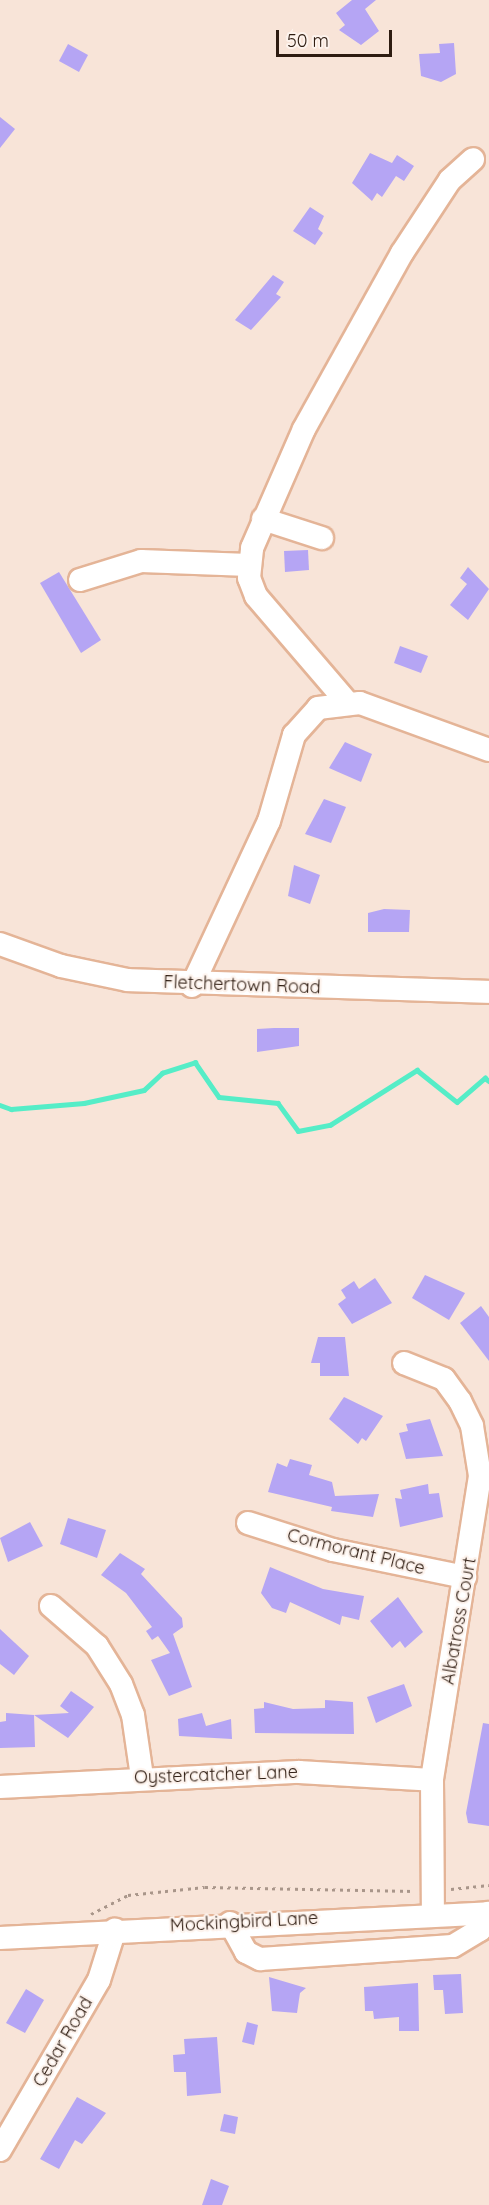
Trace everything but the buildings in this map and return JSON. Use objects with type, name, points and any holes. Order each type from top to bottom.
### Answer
[{"type":"street","points":[[473,159],[450,180],[402,253],[304,429],[263,519],[249,565],[256,596],[346,701],[489,750]]},
{"type":"street","points":[[263,519],[322,538]]},
{"type":"street","points":[[80,580],[141,561],[249,565]]},
{"type":"street","points":[[192,986],[269,821],[294,735],[318,708],[346,701]]},
{"type":"street","name":"Fletchertown Road","points":[[0,944],[61,966],[192,986],[489,992]]},
{"type":"street","name":"Albatross Court","points":[[404,1363],[444,1379],[472,1426],[480,1476],[432,1780],[433,1913]]},
{"type":"street","name":"Cormorant Place","points":[[248,1523],[333,1550],[465,1577]]},
{"type":"street","points":[[51,1605],[97,1646],[121,1684],[133,1715],[142,1777]]},
{"type":"street","name":"Oystercatcher Lane","points":[[0,1787],[142,1777],[361,1772],[432,1780]]},
{"type":"street","name":"Mockingbird Lane","points":[[0,1938],[230,1923],[433,1913],[489,1913]]},
{"type":"street","points":[[230,1923],[246,1952],[260,1959],[453,1946],[480,1930],[489,1913]]},
{"type":"street","name":"Cedar Road","points":[[0,2150],[99,1980],[115,1929]]},
{"type":"path","points":[[71,1935],[108,1900],[150,1892],[205,1887],[378,1894],[489,1886]]},
{"type":"waterway","points":[[0,1105],[11,1109],[84,1103],[144,1090],[162,1073],[195,1062],[219,1097],[278,1103],[298,1131],[330,1125],[417,1070],[457,1102],[485,1078],[489,1081]]}]
